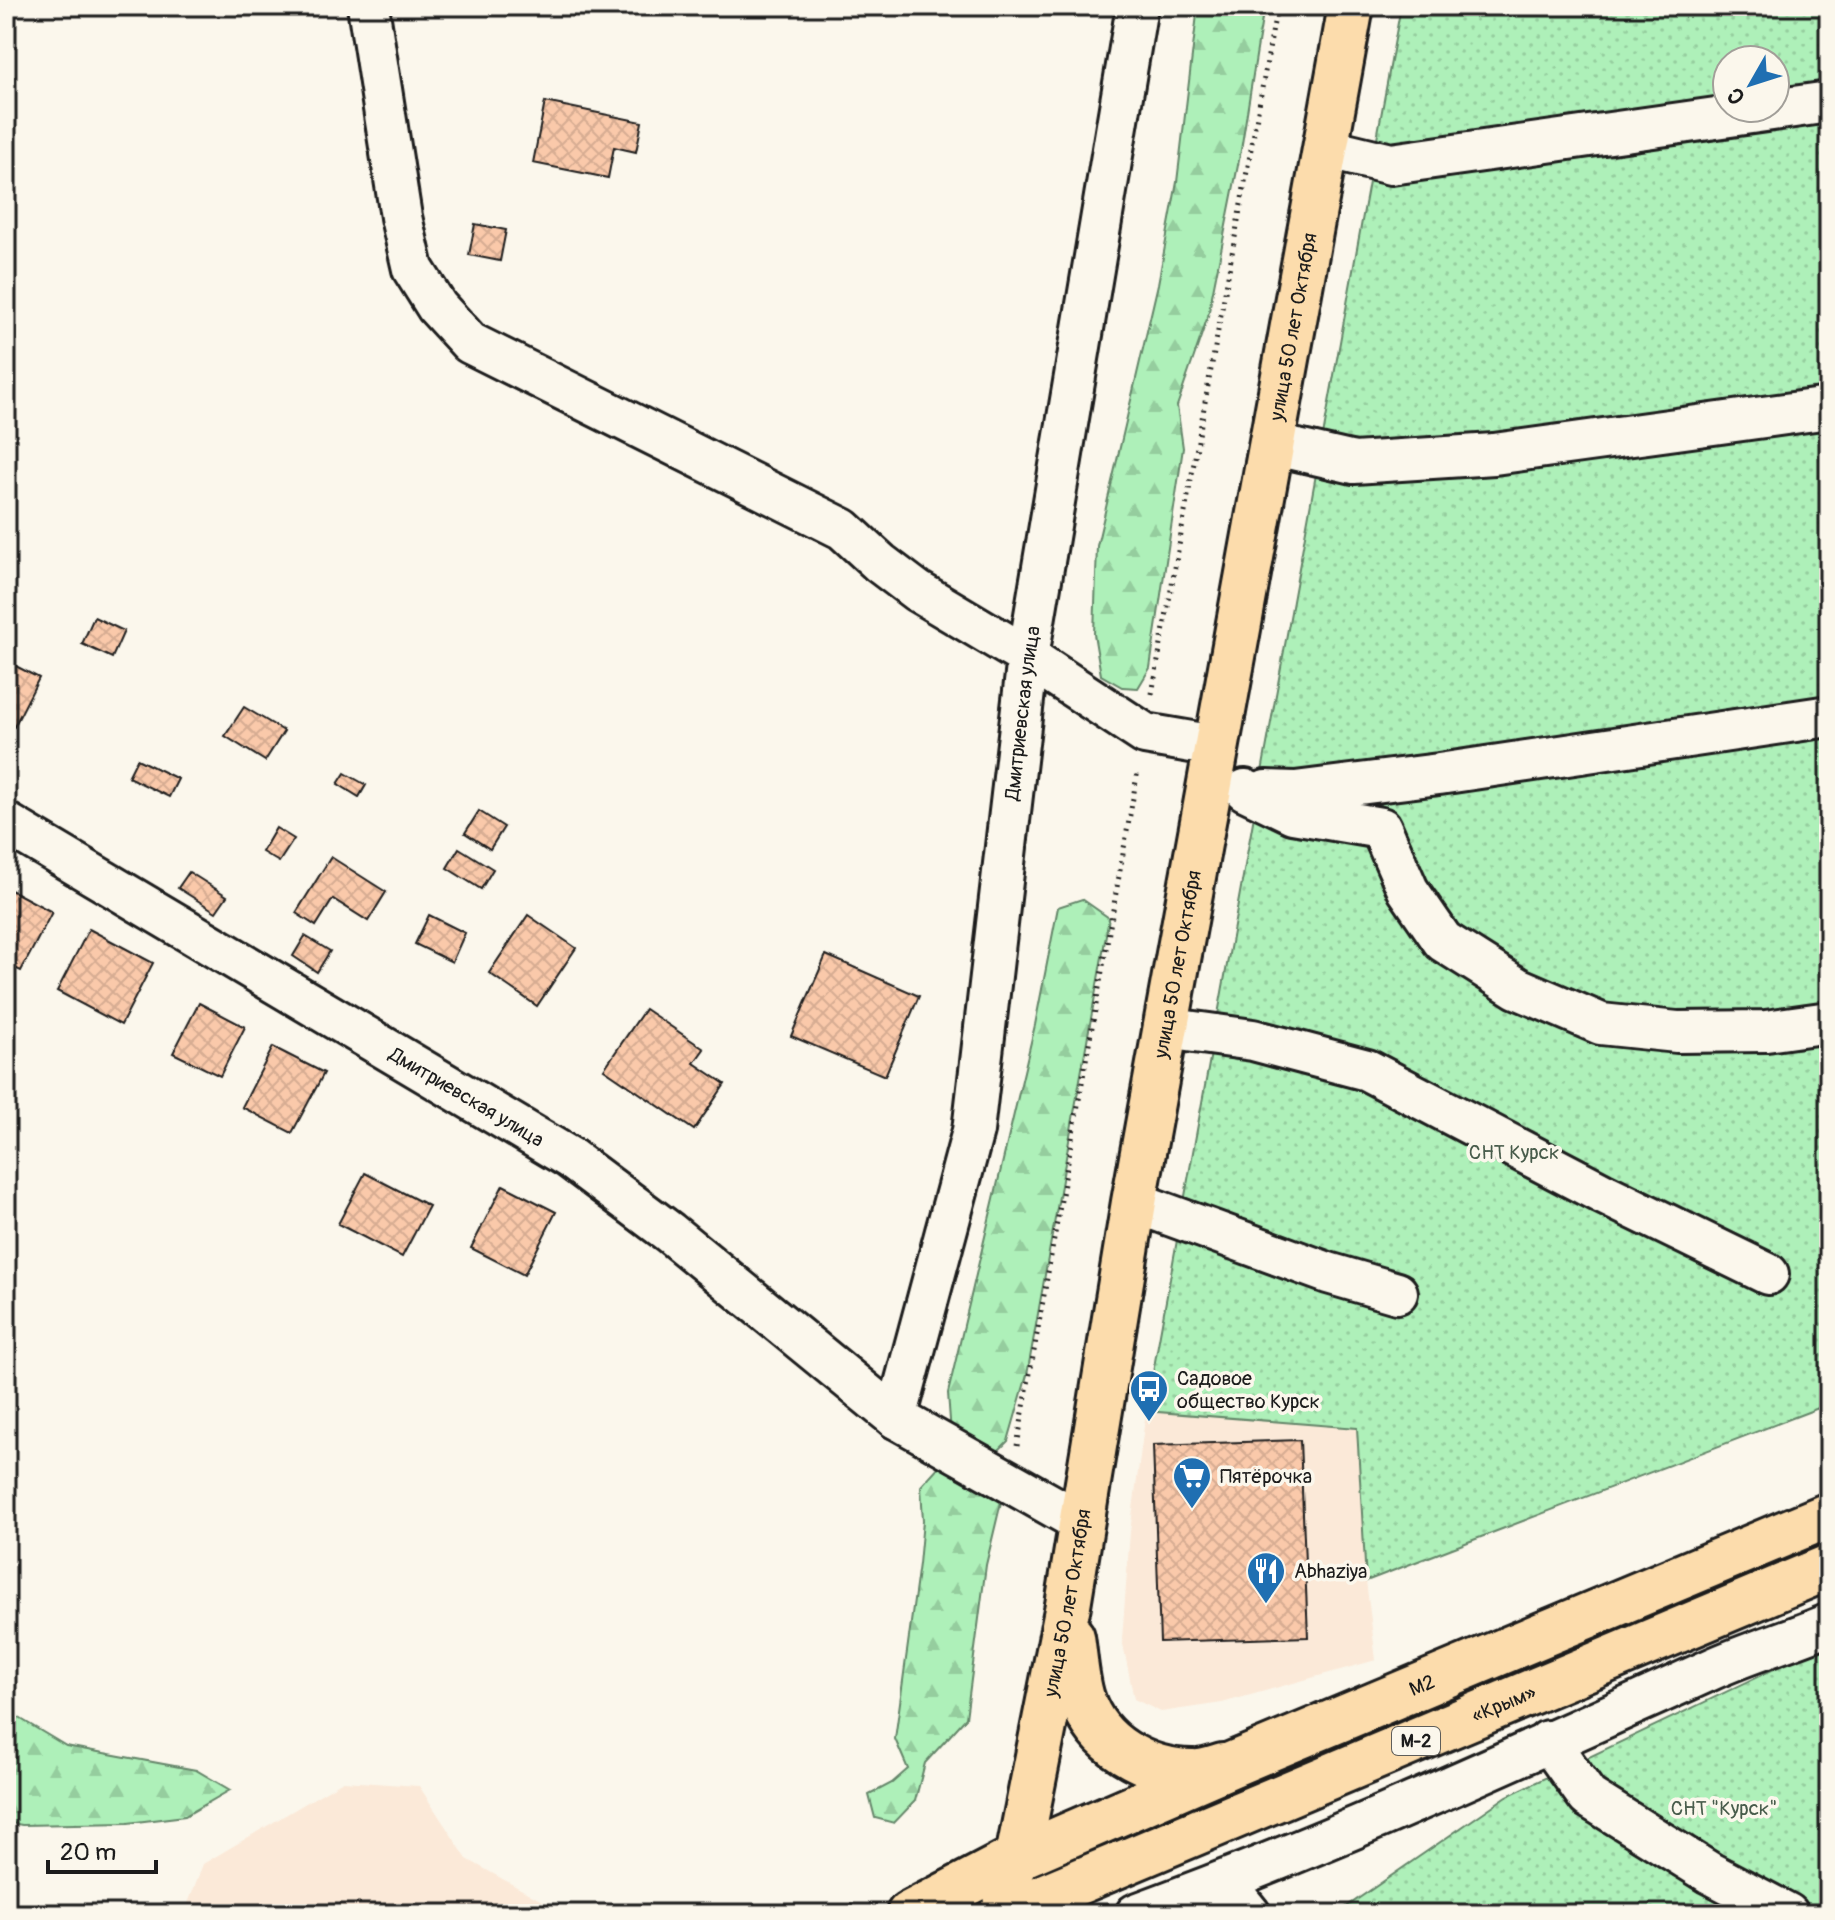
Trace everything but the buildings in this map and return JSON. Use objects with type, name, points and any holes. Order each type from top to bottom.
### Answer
[{"type":"main road","name":"улица 50 лет Октября","points":[[986,1914],[1018,1857],[1068,1605],[1165,1028],[1227,789],[1215,746],[1351,6]]},
{"type":"main road","name":"М2","points":[[909,1914],[1018,1857],[1829,1515]]},
{"type":"main road","name":"«Крым»","points":[[1002,1914],[1829,1567]]},
{"type":"main road","points":[[1068,1605],[1082,1699],[1098,1728],[1123,1752],[1158,1769],[1196,1773],[1233,1764]]},
{"type":"street","points":[[368,6],[401,217],[413,269],[437,307],[470,343],[843,529],[917,591],[1028,657],[1145,734],[1215,746]]},
{"type":"street","name":"Дмитриевская улица","points":[[896,1418],[973,1131],[1028,657],[1137,6]]},
{"type":"street","points":[[1325,148],[1391,164],[1829,102]]},
{"type":"street","points":[[1271,444],[1354,463],[1494,454],[1829,408]]},
{"type":"street","points":[[1227,789],[1295,792],[1439,774],[1829,716]]},
{"type":"street","points":[[1227,789],[1293,813],[1381,828],[1408,890],[1443,941],[1517,988],[1601,1024],[1677,1032],[1751,1031],[1829,1022]]},
{"type":"street","name":"Дмитриевская улица","points":[[6,823],[570,1158],[669,1232],[896,1418],[1081,1522]]},
{"type":"street","points":[[1165,1028],[1253,1040],[1367,1070],[1602,1193],[1768,1274]]},
{"type":"street","points":[[1134,1202],[1328,1273],[1397,1293]]},
{"type":"street","points":[[1136,1914],[1224,1882],[1449,1789],[1548,1741],[1714,1668],[1829,1624]]},
{"type":"street","points":[[1548,1741],[1588,1797],[1710,1873],[1788,1914]]},
{"type":"street","points":[[1224,1882],[1250,1914]]},
{"type":"shaded area","points":[[1146,1411],[1357,1428],[1366,1581],[1376,1660],[1222,1703],[1161,1712],[1134,1699],[1122,1639],[1130,1532]]},
{"type":"shaded area","points":[[343,1781],[419,1786],[467,1859],[565,1914],[184,1914],[203,1864]]},
{"type":"green space","points":[[1198,6],[1264,6],[1241,150],[1208,316],[1177,406],[1183,448],[1150,668],[1138,688],[1122,687],[1101,675],[1094,634],[1097,546],[1158,284],[1177,182]]},
{"type":"green space","name":"СНТ Курск","points":[[1401,6],[1829,6],[1829,1404],[1366,1581],[1357,1428],[1146,1411]]},
{"type":"green space","points":[[1082,899],[1109,918],[1027,1375],[1008,1441],[992,1457],[951,1434],[948,1393],[1035,1025],[1058,907]]},
{"type":"green space","points":[[940,1465],[1002,1498],[986,1565],[966,1718],[925,1763],[915,1801],[894,1823],[875,1818],[869,1795],[892,1783],[908,1769],[895,1739],[919,1564],[923,1521],[921,1486]]},
{"type":"green space","name":"СНТ \"Курск\"","points":[[1829,1643],[1829,1914],[1336,1914],[1507,1796]]},
{"type":"green space","points":[[6,1710],[66,1746],[196,1770],[230,1790],[185,1816],[128,1823],[22,1825],[6,1822]]},
{"type":"place","name":"Садовое общество Курск","points":[[1149,1423]]},
{"type":"place","name":"Пятёрочка","points":[[1192,1510]]},
{"type":"place","name":"Abhaziya","points":[[1266,1605]]}]
